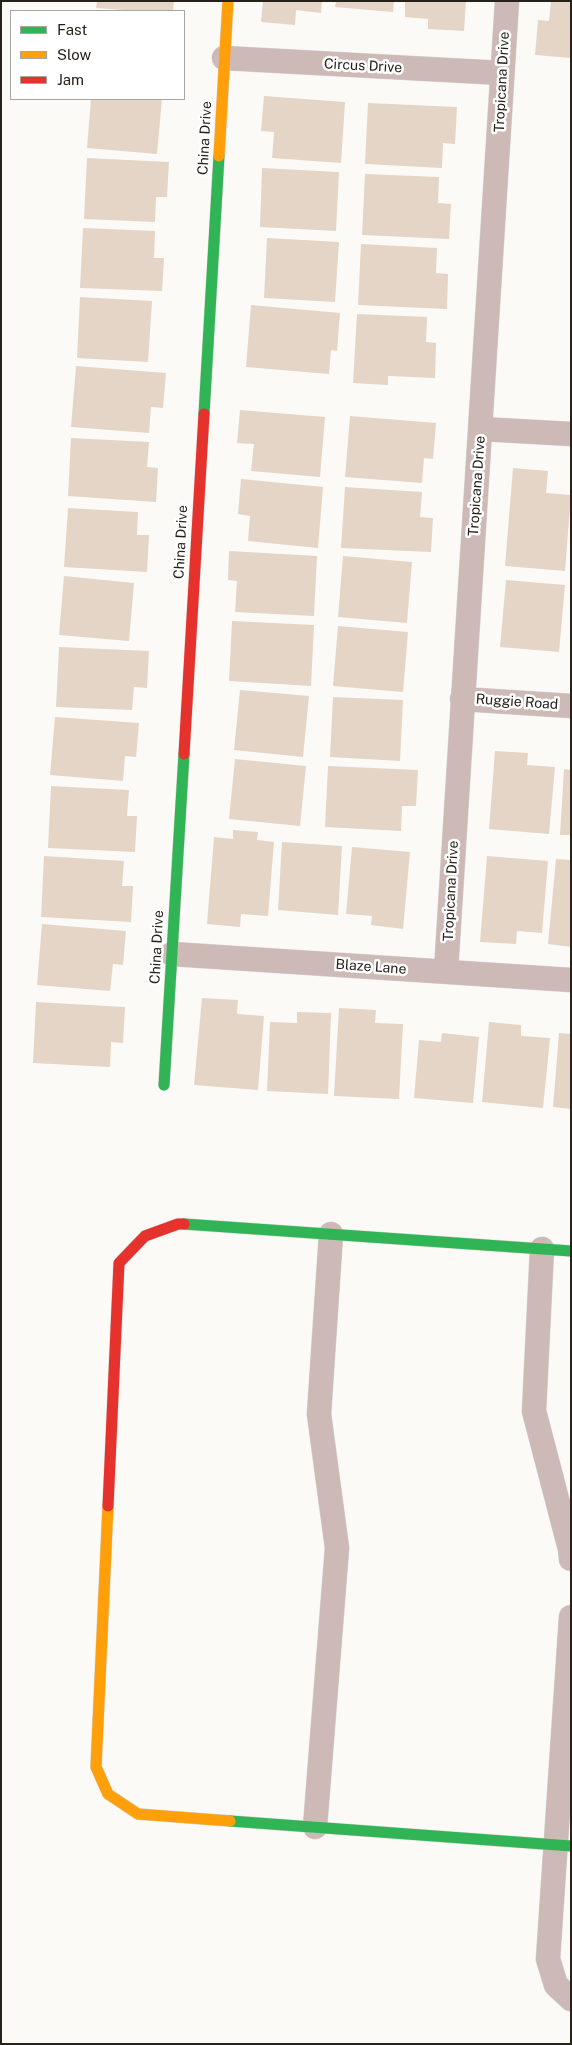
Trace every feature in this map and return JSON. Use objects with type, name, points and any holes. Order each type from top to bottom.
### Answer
[{"type":"street","name":"China Drive","points":[[164,1085],[228,1]]},
{"type":"street","name":"Tropicana Drive","points":[[446,972],[507,1]]},
{"type":"street","name":"Circus Drive","points":[[224,58],[502,73]]},
{"type":"street","points":[[481,429],[571,434]]},
{"type":"street","name":"Ruggie Road","points":[[462,699],[571,706]]},
{"type":"street","name":"Blaze Lane","points":[[172,954],[571,980]]},
{"type":"street","points":[[563,1846],[138,1814],[108,1794],[96,1767],[119,1263],[145,1236],[178,1224],[571,1251]]},
{"type":"street","points":[[315,1827],[337,1548],[319,1414],[331,1234]]},
{"type":"street","points":[[542,1249],[534,1411],[560,1475],[571,1559]]},
{"type":"street","points":[[571,1618],[563,1846],[548,1959],[556,1985],[571,1999]]},
{"type":"building","points":[[97,1],[174,1],[173,10],[96,8]]},
{"type":"building","points":[[263,1],[322,1],[321,13],[296,10],[295,25],[261,22]]},
{"type":"building","points":[[336,1],[394,1],[393,12],[335,7]]},
{"type":"building","points":[[405,1],[466,1],[464,31],[428,29],[428,19],[405,17]]},
{"type":"building","points":[[551,1],[571,1],[571,58],[535,55],[538,20],[549,21]]},
{"type":"building","points":[[264,96],[345,102],[341,163],[272,158],[274,132],[261,131]]},
{"type":"building","points":[[91,100],[162,100],[157,154],[87,148]]},
{"type":"building","points":[[368,103],[457,107],[455,144],[443,143],[442,168],[365,164]]},
{"type":"building","points":[[87,158],[169,162],[167,197],[156,197],[155,222],[84,219]]},
{"type":"building","points":[[262,168],[339,172],[336,231],[260,227]]},
{"type":"building","points":[[365,174],[439,177],[438,203],[451,204],[449,239],[362,235]]},
{"type":"building","points":[[83,228],[155,231],[154,258],[164,258],[162,291],[80,288]]},
{"type":"building","points":[[267,238],[339,242],[335,302],[264,298]]},
{"type":"building","points":[[361,244],[437,248],[436,273],[448,274],[447,309],[358,305]]},
{"type":"building","points":[[80,297],[152,301],[148,362],[77,358]]},
{"type":"building","points":[[251,305],[340,313],[337,351],[331,350],[329,374],[246,367]]},
{"type":"building","points":[[357,314],[427,317],[426,342],[436,343],[435,378],[388,376],[388,385],[353,383]]},
{"type":"building","points":[[76,366],[166,373],[163,408],[151,407],[149,433],[71,427]]},
{"type":"building","points":[[240,410],[325,417],[320,477],[251,471],[254,444],[237,443]]},
{"type":"building","points":[[350,416],[436,423],[433,459],[424,458],[422,483],[345,477]]},
{"type":"building","points":[[71,438],[149,442],[147,467],[158,468],[156,502],[68,496]]},
{"type":"building","points":[[513,468],[548,471],[546,493],[571,495],[565,571],[505,566]]},
{"type":"building","points":[[241,479],[323,487],[318,548],[248,541],[250,516],[238,514]]},
{"type":"building","points":[[345,487],[422,492],[420,517],[433,518],[431,552],[341,548]]},
{"type":"building","points":[[68,508],[138,512],[137,535],[149,535],[147,572],[64,567]]},
{"type":"building","points":[[229,551],[317,556],[314,616],[235,612],[237,581],[228,580]]},
{"type":"building","points":[[343,556],[412,562],[407,623],[338,617]]},
{"type":"building","points":[[64,576],[134,583],[129,641],[59,635]]},
{"type":"building","points":[[506,580],[565,585],[559,652],[500,647]]},
{"type":"building","points":[[232,621],[314,625],[311,686],[229,681]]},
{"type":"building","points":[[338,626],[408,632],[403,692],[333,686]]},
{"type":"building","points":[[59,647],[149,651],[147,688],[134,687],[132,710],[56,707]]},
{"type":"building","points":[[240,690],[309,696],[303,757],[234,750]]},
{"type":"building","points":[[333,697],[403,700],[400,761],[330,757]]},
{"type":"building","points":[[55,717],[139,723],[136,757],[125,756],[123,781],[50,775]]},
{"type":"building","points":[[495,751],[528,753],[527,765],[555,767],[549,834],[489,829]]},
{"type":"building","points":[[235,759],[306,766],[300,826],[229,819]]},
{"type":"building","points":[[328,766],[418,770],[416,806],[402,806],[401,831],[325,827]]},
{"type":"building","points":[[564,769],[571,770],[571,835],[560,835]]},
{"type":"building","points":[[51,786],[129,790],[127,816],[137,816],[135,852],[48,848]]},
{"type":"building","points":[[233,830],[258,832],[257,840],[274,842],[268,916],[241,914],[240,927],[207,924],[214,837],[233,839]]},
{"type":"building","points":[[282,842],[342,846],[338,915],[278,910]]},
{"type":"building","points":[[352,847],[410,852],[403,929],[371,925],[372,916],[346,914]]},
{"type":"building","points":[[44,856],[124,861],[122,886],[133,886],[131,922],[41,917]]},
{"type":"building","points":[[487,856],[548,861],[542,933],[517,931],[516,944],[480,942]]},
{"type":"building","points":[[556,859],[571,860],[571,947],[548,944]]},
{"type":"building","points":[[42,924],[126,931],[123,965],[113,964],[110,991],[37,985]]},
{"type":"building","points":[[202,998],[238,1000],[237,1014],[264,1016],[258,1090],[194,1085]]},
{"type":"building","points":[[36,1002],[125,1007],[123,1043],[111,1042],[110,1067],[33,1063]]},
{"type":"building","points":[[339,1008],[376,1010],[375,1023],[403,1024],[399,1099],[334,1096]]},
{"type":"building","points":[[297,1012],[331,1013],[328,1094],[267,1091],[270,1022],[297,1023]]},
{"type":"building","points":[[489,1022],[521,1025],[521,1036],[550,1038],[543,1108],[482,1102]]},
{"type":"building","points":[[442,1033],[479,1037],[473,1103],[414,1098],[419,1040],[441,1042]]},
{"type":"building","points":[[559,1033],[571,1034],[571,1109],[553,1107]]},
{"type":"traffic: fast","points":[[204,414],[219,156]]},
{"type":"traffic: fast","points":[[164,1085],[184,754]]},
{"type":"traffic: fast","points":[[184,1224],[571,1251]]},
{"type":"traffic: fast","points":[[230,1821],[571,1846]]},
{"type":"traffic: slow","points":[[219,156],[228,1]]},
{"type":"traffic: slow","points":[[108,1506],[96,1767],[108,1794],[138,1814],[230,1821]]},
{"type":"traffic: jam","points":[[184,754],[204,414]]},
{"type":"traffic: jam","points":[[108,1506],[119,1263],[145,1236],[178,1224],[184,1224]]}]
